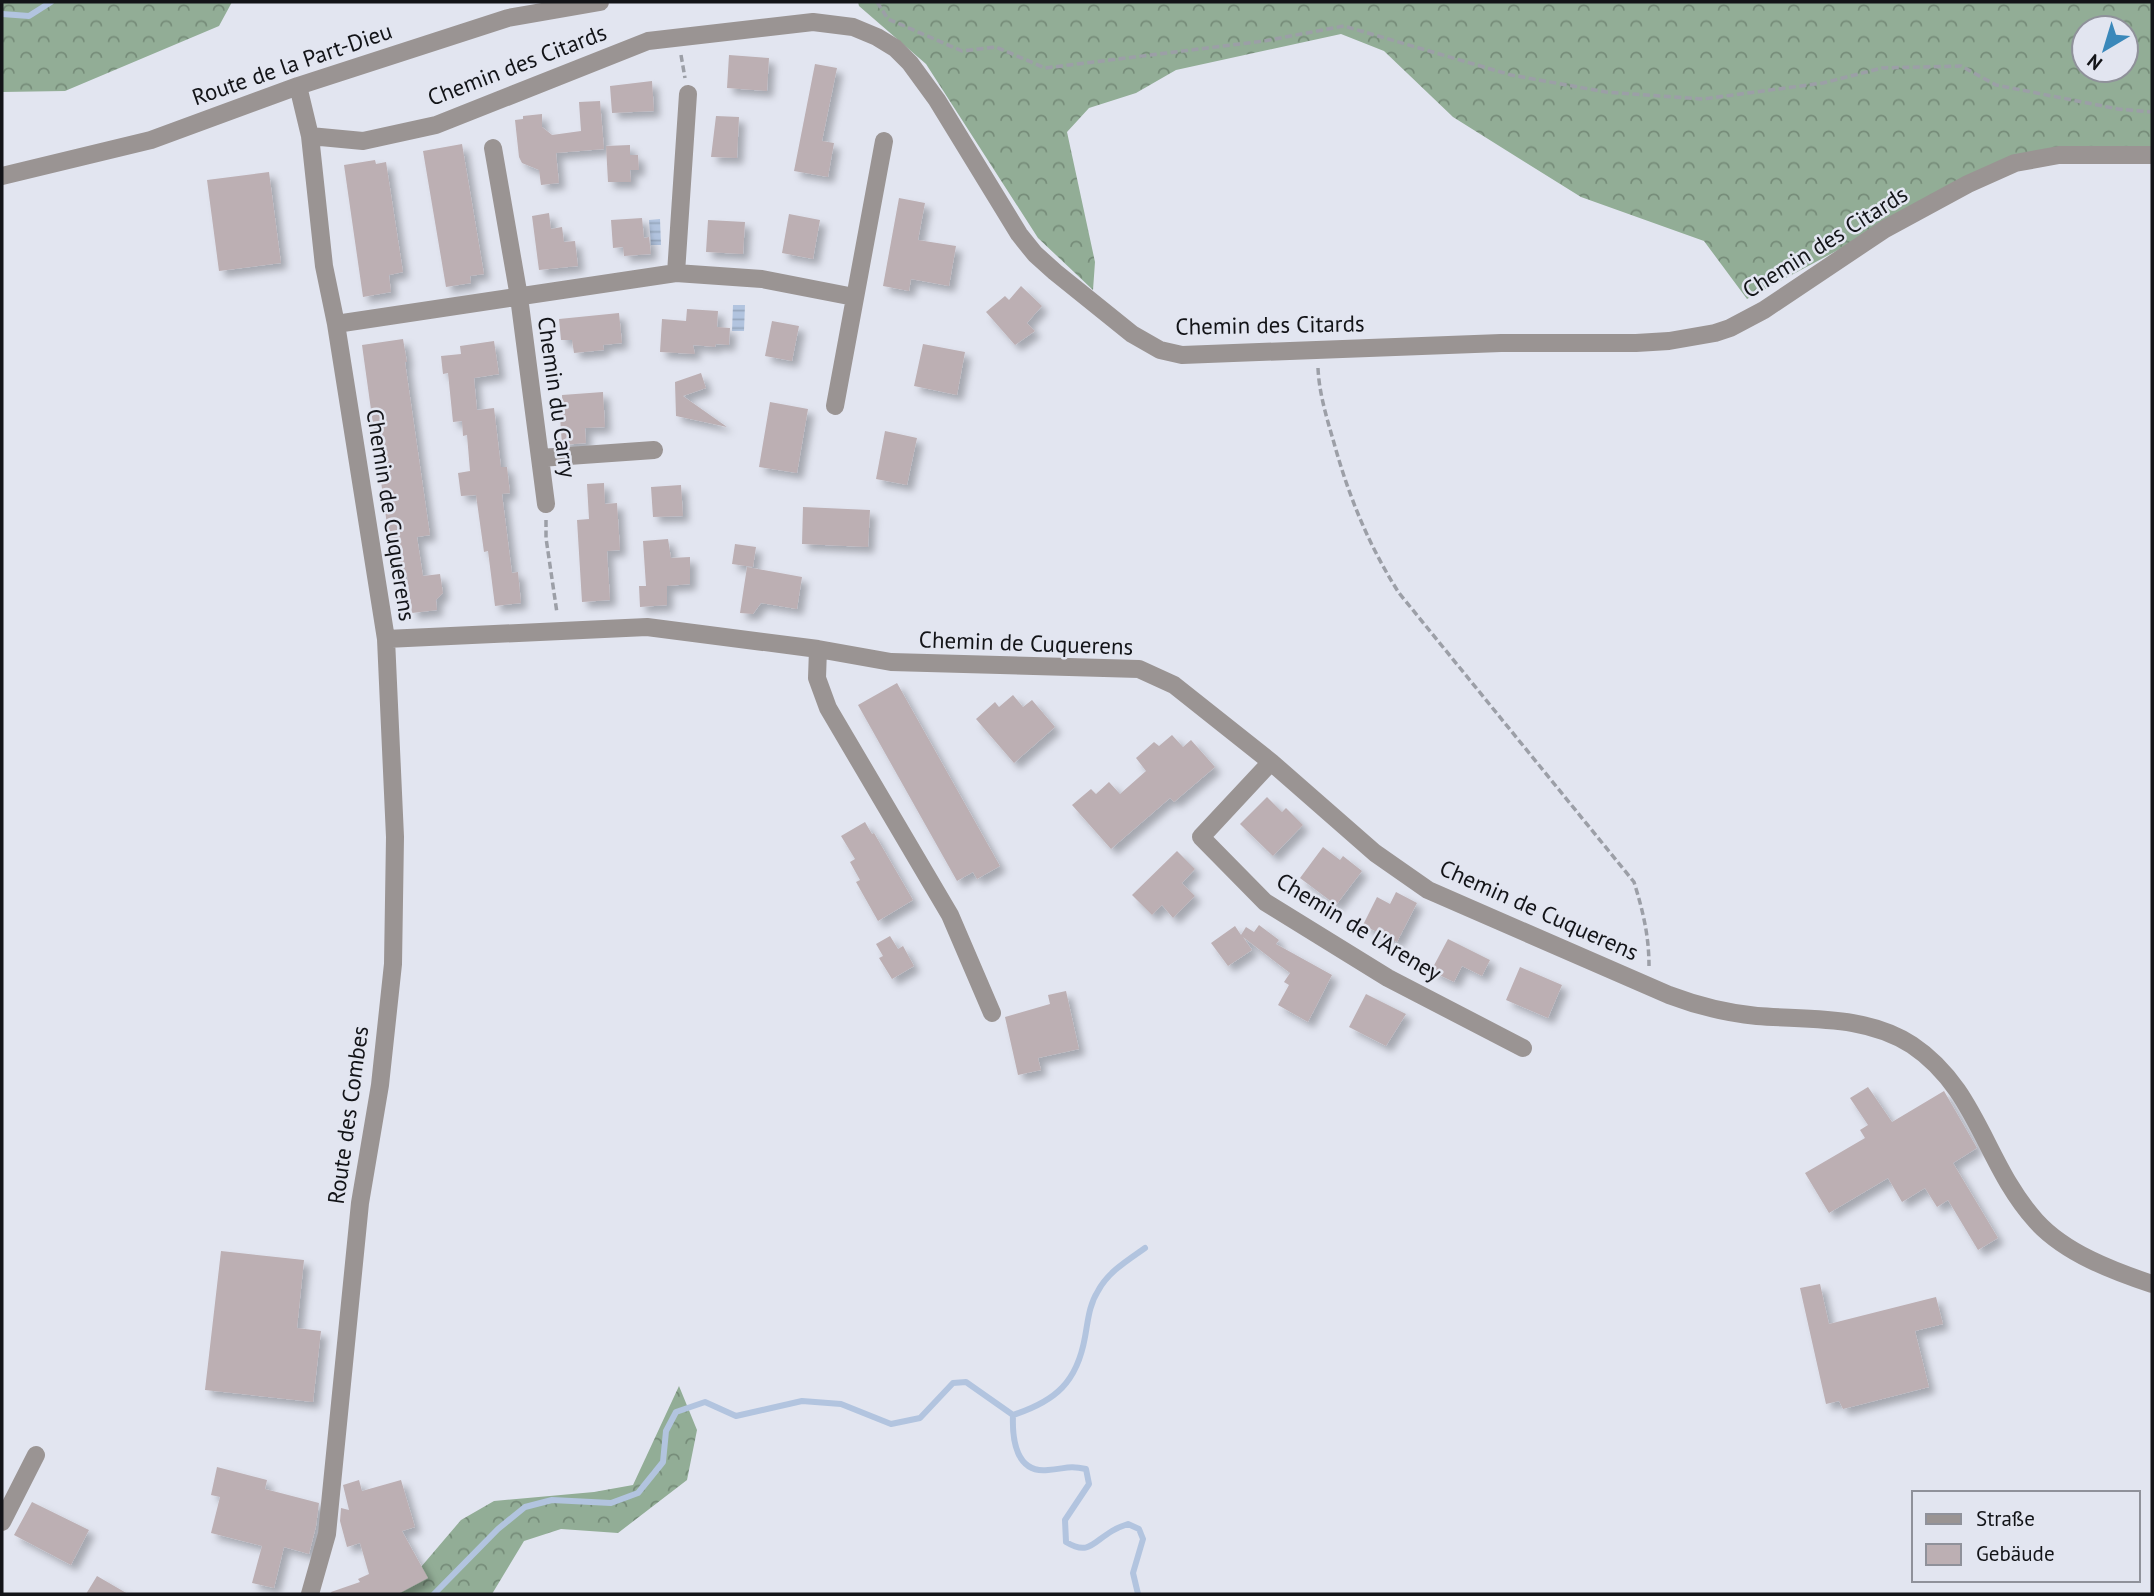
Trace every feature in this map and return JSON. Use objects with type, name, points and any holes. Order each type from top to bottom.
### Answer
[{"type":"street","name":"Route de la Part-Dieu","points":[[2,176],[151,140],[298,86],[508,18],[600,2]]},
{"type":"street","name":"Chemin des Citards","points":[[310,136],[363,141],[436,125],[648,41],[813,22],[853,27],[895,48],[910,63],[937,100],[1019,234],[1035,254],[1132,334],[1160,351],[1182,355],[1501,343],[1669,341],[1714,333],[1739,324],[1764,310],[1885,229],[1968,184],[2015,163],[2059,155],[2152,155]]},
{"type":"street","points":[[298,86],[310,136]]},
{"type":"street","points":[[676,273],[688,94]]},
{"type":"street","name":"Chemin de Cuquerens","points":[[310,136],[324,266],[336,324],[386,639],[647,627],[818,649],[891,662],[1139,669],[1174,685],[1271,762],[1376,853],[1428,890],[1707,1008],[1754,1016],[1856,1023],[1894,1035],[1911,1044],[1943,1070],[1957,1086],[2005,1177],[2038,1223],[2089,1258],[2152,1284]]},
{"type":"street","points":[[835,406],[884,141]]},
{"type":"street","name":"Chemin du Carry","points":[[494,148],[519,297],[546,504]]},
{"type":"street","name":"Chemin du Carry","points":[[336,324],[676,273],[762,279],[854,297]]},
{"type":"street","points":[[540,458],[654,450]]},
{"type":"street","name":"Route des Combes","points":[[310,1594],[327,1534],[360,1203],[380,1085],[393,964],[395,837],[386,639]]},
{"type":"street","points":[[818,649],[817,678],[828,708],[950,915],[992,1013]]},
{"type":"street","name":"Chemin de l'Areney","points":[[1271,762],[1201,836],[1265,902],[1388,978],[1523,1048]]},
{"type":"street","points":[[3,1516],[36,1455]]},
{"type":"path","points":[[877,2],[888,19],[962,51],[996,47],[1045,68],[1264,41],[1344,26],[1511,75],[1606,92],[1703,99],[1823,83],[1882,68],[1961,66],[1996,85],[2152,112]]},
{"type":"path","points":[[677,37],[688,94]]},
{"type":"path","points":[[1324,349],[1317,370],[1325,415],[1347,489],[1377,557],[1399,593],[1634,883],[1644,913],[1649,944],[1648,985]]},
{"type":"path","points":[[546,504],[546,538],[559,632]]},
{"type":"green space","points":[[2,2],[232,2],[219,26],[65,91],[2,92]]},
{"type":"green space","points":[[858,2],[2152,2],[2152,148],[1996,165],[1747,299],[1704,241],[1581,197],[1453,117],[1384,51],[1341,34],[1176,70],[1136,93],[1089,108],[1067,132],[1095,262],[1093,290],[1038,238],[926,64],[859,6]]},
{"type":"green space","points":[[679,1386],[697,1430],[687,1480],[618,1533],[561,1529],[524,1541],[492,1594],[398,1594],[461,1520],[494,1501],[594,1492],[633,1485]]},
{"type":"water","points":[[660,219],[661,245],[651,245],[649,220]]},
{"type":"water","points":[[733,305],[745,305],[744,331],[732,331]]},
{"type":"building","points":[[729,55],[769,58],[767,91],[727,88]]},
{"type":"building","points":[[815,64],[837,68],[822,141],[834,143],[828,177],[794,171]]},
{"type":"building","points":[[652,81],[654,111],[612,113],[610,86]]},
{"type":"building","points":[[600,101],[604,149],[556,153],[559,183],[541,185],[539,170],[522,163],[519,157],[515,120],[523,119],[523,116],[542,114],[542,127],[552,135],[581,131],[579,102]]},
{"type":"building","points":[[716,116],[739,117],[737,158],[711,157]]},
{"type":"building","points":[[462,144],[484,274],[470,276],[471,283],[446,287],[423,151]]},
{"type":"building","points":[[630,145],[630,155],[638,155],[639,170],[630,170],[631,182],[608,182],[606,146]]},
{"type":"building","points":[[375,160],[376,164],[386,162],[403,272],[389,275],[391,292],[363,297],[344,165]]},
{"type":"building","points":[[269,172],[281,263],[219,271],[207,180]]},
{"type":"building","points":[[899,198],[925,203],[918,240],[956,246],[949,286],[911,279],[909,291],[883,286]]},
{"type":"building","points":[[549,213],[551,229],[562,227],[564,242],[575,241],[578,266],[539,270],[532,216]]},
{"type":"building","points":[[789,214],[820,220],[813,259],[782,253]]},
{"type":"building","points":[[642,218],[644,238],[649,237],[651,254],[624,256],[623,247],[613,248],[611,220]]},
{"type":"building","points":[[708,220],[745,222],[743,254],[706,252]]},
{"type":"building","points":[[1021,286],[1042,306],[1027,323],[1035,331],[1015,345],[986,312],[1005,296],[1009,300]]},
{"type":"building","points":[[687,309],[718,311],[717,327],[730,328],[729,345],[693,345],[695,354],[660,352],[662,319],[686,321]]},
{"type":"building","points":[[619,313],[622,343],[603,345],[604,350],[574,353],[572,340],[561,340],[559,319]]},
{"type":"building","points":[[772,321],[799,326],[792,361],[765,356]]},
{"type":"building","points":[[403,339],[430,535],[417,537],[423,576],[440,574],[443,593],[436,600],[437,610],[412,613],[407,576],[397,577],[392,538],[389,539],[362,345]]},
{"type":"building","points":[[494,341],[499,374],[474,378],[477,410],[494,408],[501,467],[507,467],[510,493],[502,494],[512,573],[518,572],[521,603],[495,606],[488,551],[484,552],[476,495],[461,496],[458,473],[470,471],[467,435],[463,436],[462,421],[453,422],[448,373],[443,374],[441,356],[461,354],[460,346]]},
{"type":"building","points":[[923,344],[965,352],[957,395],[914,386]]},
{"type":"building","points":[[701,373],[706,388],[683,396],[727,427],[676,416],[675,382]]},
{"type":"building","points":[[603,392],[605,427],[585,428],[586,443],[562,445],[562,395]]},
{"type":"building","points":[[770,402],[808,409],[797,473],[759,467]]},
{"type":"building","points":[[885,431],[917,438],[907,485],[876,479]]},
{"type":"building","points":[[604,483],[605,504],[617,503],[620,550],[607,551],[610,600],[582,602],[577,520],[589,519],[587,484]]},
{"type":"building","points":[[681,485],[683,516],[653,517],[651,487]]},
{"type":"building","points":[[803,507],[870,510],[868,547],[802,544]]},
{"type":"building","points":[[668,539],[671,558],[690,557],[690,584],[667,586],[667,605],[640,607],[639,586],[646,586],[643,541]]},
{"type":"building","points":[[735,544],[756,547],[753,567],[732,564]]},
{"type":"building","points":[[747,567],[802,577],[797,609],[761,603],[753,614],[740,613]]},
{"type":"building","points":[[897,683],[1000,866],[977,879],[973,872],[957,881],[858,705]]},
{"type":"building","points":[[1013,695],[1023,707],[1032,700],[1055,727],[1014,763],[976,719],[995,702],[999,707]]},
{"type":"building","points":[[1172,735],[1183,747],[1191,740],[1215,767],[1174,802],[1170,798],[1111,849],[1072,805],[1091,789],[1096,794],[1109,782],[1120,794],[1146,771],[1136,758],[1154,742],[1159,746]]},
{"type":"building","points":[[1267,797],[1282,812],[1286,808],[1303,825],[1273,856],[1240,824]]},
{"type":"building","points":[[865,822],[913,900],[878,921],[856,882],[860,880],[850,862],[855,859],[841,836]]},
{"type":"building","points":[[1323,847],[1340,860],[1343,856],[1362,871],[1336,905],[1300,878]]},
{"type":"building","points":[[1177,851],[1195,869],[1182,883],[1195,896],[1173,918],[1162,905],[1152,915],[1132,895]]},
{"type":"building","points":[[1396,892],[1417,903],[1397,942],[1363,925],[1377,897],[1390,904]]},
{"type":"building","points":[[1259,925],[1279,940],[1276,944],[1332,975],[1308,1022],[1278,1005],[1289,985],[1284,982],[1290,973],[1243,937],[1252,950],[1228,966],[1211,943],[1235,926],[1241,935],[1246,927],[1254,932]]},
{"type":"building","points":[[890,936],[898,949],[903,946],[914,966],[892,979],[879,958],[883,956],[876,944]]},
{"type":"building","points":[[1448,939],[1490,960],[1482,976],[1462,966],[1454,982],[1431,971]]},
{"type":"building","points":[[1520,967],[1562,985],[1548,1018],[1506,1000]]},
{"type":"building","points":[[1066,991],[1079,1049],[1038,1058],[1041,1070],[1018,1075],[1005,1017],[1050,1004],[1048,995]]},
{"type":"building","points":[[1366,994],[1406,1014],[1386,1046],[1349,1027]]},
{"type":"building","points":[[1868,1087],[1892,1122],[1944,1091],[1977,1148],[1953,1163],[1998,1238],[1978,1250],[1948,1200],[1937,1207],[1925,1188],[1902,1202],[1888,1178],[1829,1213],[1805,1173],[1865,1138],[1860,1130],[1868,1125],[1850,1098]]},
{"type":"building","points":[[221,1251],[304,1260],[297,1328],[321,1331],[313,1402],[205,1390]]},
{"type":"building","points":[[1820,1284],[1829,1324],[1936,1297],[1943,1324],[1915,1331],[1929,1387],[1843,1409],[1839,1401],[1826,1404],[1800,1288]]},
{"type":"building","points":[[217,1467],[267,1480],[265,1489],[319,1503],[309,1554],[284,1547],[274,1588],[252,1583],[262,1546],[211,1533],[220,1497],[211,1495]]},
{"type":"building","points":[[359,1480],[362,1491],[401,1480],[415,1527],[402,1531],[428,1578],[398,1594],[331,1592],[360,1582],[358,1579],[369,1574],[360,1543],[347,1547],[340,1521],[341,1508],[349,1510],[343,1485]]},
{"type":"building","points":[[32,1502],[89,1530],[71,1565],[14,1535]]},
{"type":"building","points":[[97,1576],[128,1594],[86,1594]]},
{"type":"waterway","points":[[2,14],[29,16],[51,2]]},
{"type":"waterway","points":[[434,1594],[498,1529],[525,1507],[552,1500],[611,1503],[638,1493],[663,1462],[666,1431],[676,1412],[705,1402],[736,1416],[802,1401],[841,1404],[891,1424],[920,1418],[953,1383],[966,1382],[1013,1415],[1041,1403],[1053,1396],[1070,1378],[1081,1353],[1091,1307],[1102,1284],[1119,1267],[1145,1248]]},
{"type":"waterway","points":[[1013,1415],[1015,1444],[1023,1461],[1029,1466],[1037,1470],[1071,1467],[1086,1469],[1089,1484],[1065,1520],[1066,1542],[1086,1548],[1128,1524],[1139,1529],[1143,1539],[1133,1573],[1138,1594]]}]
